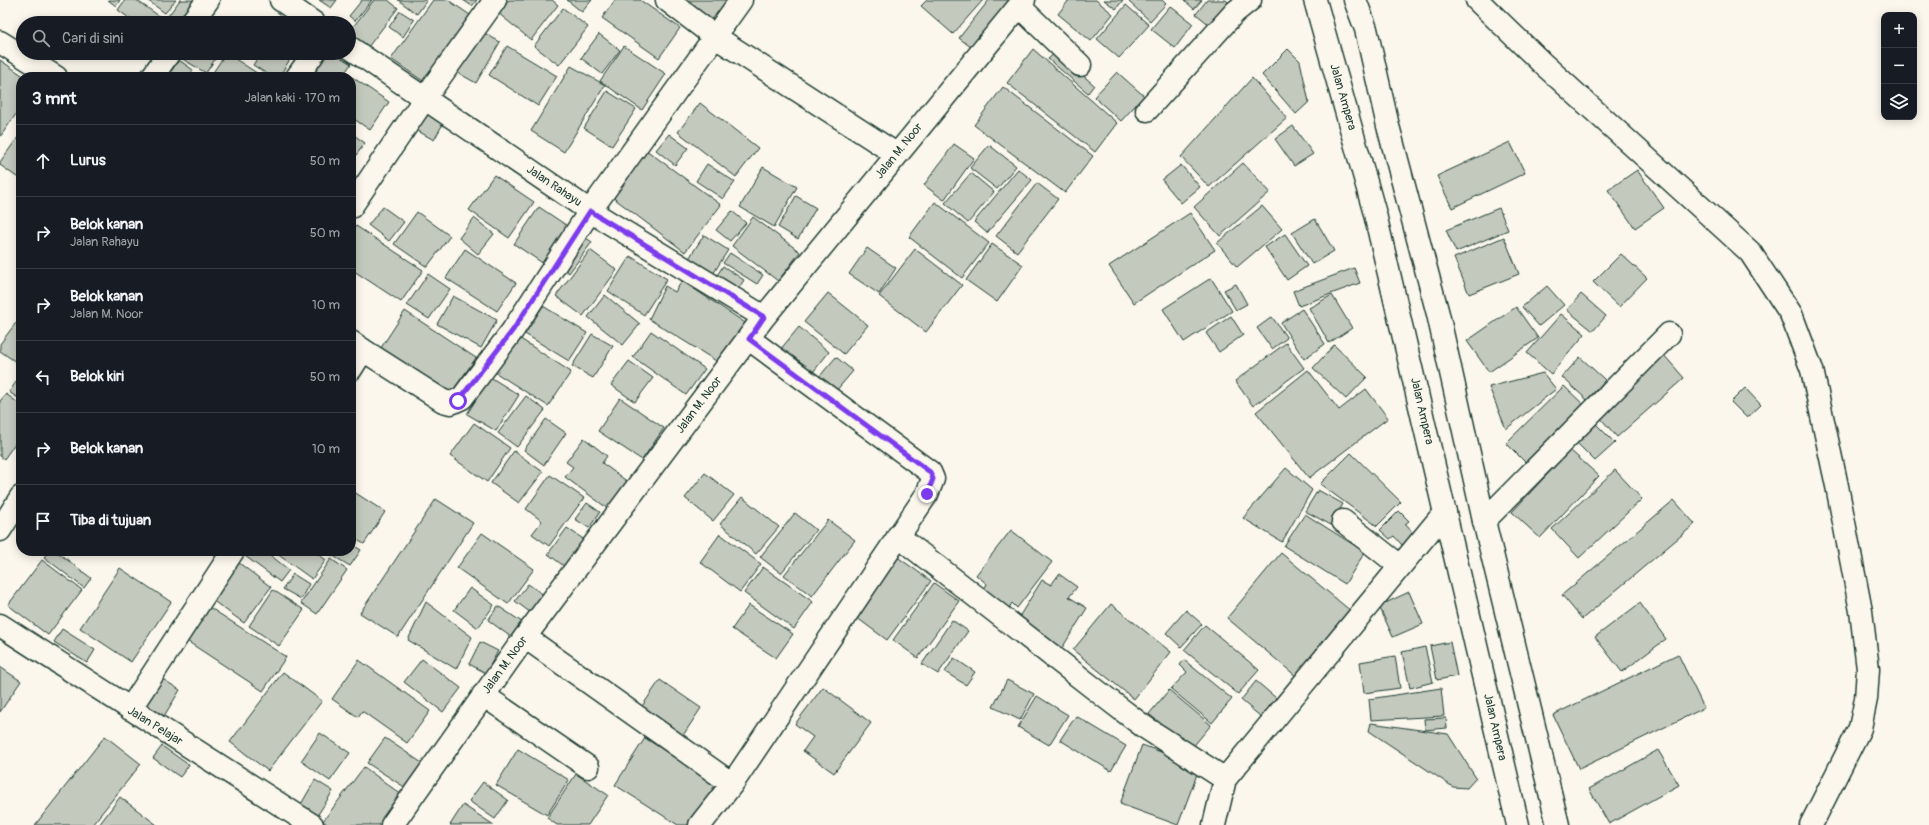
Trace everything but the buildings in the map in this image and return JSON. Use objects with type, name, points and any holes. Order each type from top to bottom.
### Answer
[{"type":"street","points":[[196,16],[208,0]]},
{"type":"street","points":[[281,0],[304,16]]},
{"type":"street","points":[[356,200],[494,0]]},
{"type":"street","points":[[667,0],[714,36],[896,154]]},
{"type":"street","points":[[357,346],[443,401],[451,403],[458,401],[513,330],[590,211],[741,0]]},
{"type":"street","points":[[1147,110],[1235,12],[1250,0]]},
{"type":"street","name":"Jalan Ampera","points":[[1315,0],[1375,214],[1518,825]]},
{"type":"street","points":[[1355,0],[1366,29],[1388,126],[1438,314],[1552,824]]},
{"type":"street","points":[[1477,0],[1542,63],[1750,252],[1791,314],[1812,370],[1836,478],[1861,611],[1868,669],[1866,699],[1860,728],[1811,825]]},
{"type":"street","points":[[1022,3],[1080,65]]},
{"type":"street","name":"Jalan M. Noor","points":[[392,825],[525,637],[764,317],[896,154],[1022,3]]},
{"type":"street","points":[[0,42],[16,52]]},
{"type":"street","name":"Jalan Rahayu","points":[[356,52],[590,211],[764,317]]},
{"type":"street","points":[[29,60],[48,72]]},
{"type":"street","points":[[156,72],[164,60]]},
{"type":"street","points":[[301,72],[309,60]]},
{"type":"street","points":[[1484,521],[1668,334]]},
{"type":"street","points":[[700,825],[732,784],[931,486],[933,479],[930,472],[749,339]]},
{"type":"street","points":[[0,530],[16,505]]},
{"type":"street","points":[[1214,825],[1225,779],[1445,512]]},
{"type":"street","points":[[1343,522],[1400,566]]},
{"type":"street","points":[[898,536],[1143,726],[1225,779]]},
{"type":"street","points":[[130,709],[230,556]]},
{"type":"street","name":"Jalan Pelajar","points":[[0,625],[312,825]]},
{"type":"street","points":[[525,637],[732,784]]},
{"type":"street","points":[[483,695],[588,767]]},
{"type":"route","points":[[458,401],[462,398],[513,330],[590,211],[764,317],[749,339],[930,472],[933,479],[927,494]]}]
